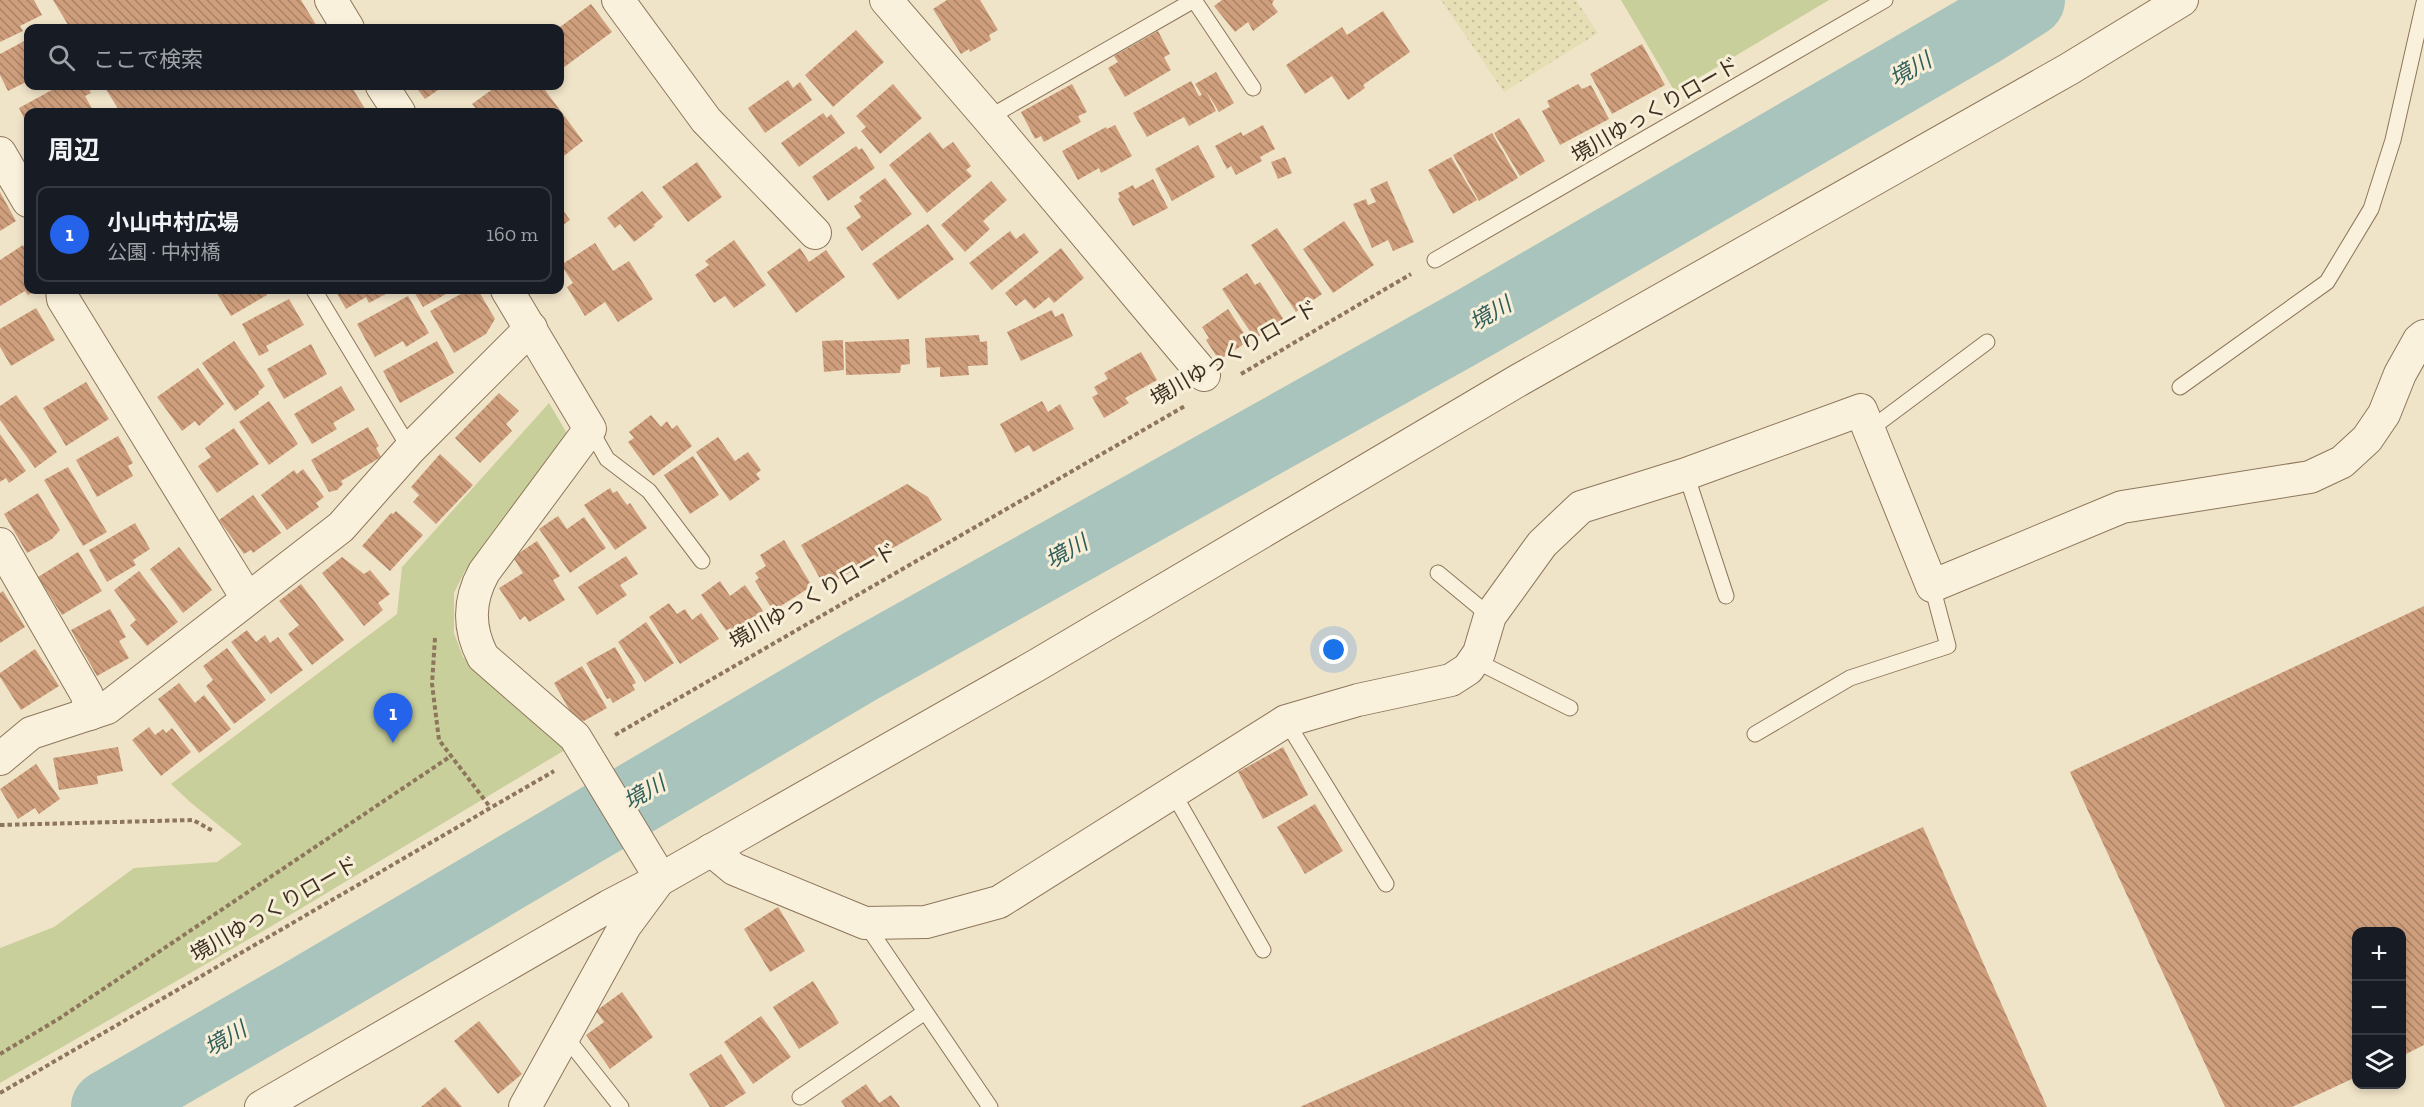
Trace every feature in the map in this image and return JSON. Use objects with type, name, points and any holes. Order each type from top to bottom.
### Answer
[{"type":"street","points":[[331,0],[346,24]]},
{"type":"street","points":[[618,0],[706,120],[815,233]]},
{"type":"street","points":[[886,0],[988,118],[1199,388]]},
{"type":"street","points":[[261,1107],[609,906],[655,872],[711,850],[1037,665],[1520,380],[2069,69],[2182,0]]},
{"type":"street","points":[[385,90],[396,108]]},
{"type":"street","points":[[0,153],[24,194]]},
{"type":"street","points":[[62,294],[69,309],[247,598]]},
{"type":"street","points":[[510,294],[590,429],[484,572],[475,588],[471,605],[471,624],[483,657],[575,737],[655,872]]},
{"type":"street","points":[[0,759],[31,733],[107,708],[341,527],[410,449],[531,328]]},
{"type":"street","points":[[711,850],[734,869],[865,923],[926,922],[999,902],[1286,721],[1358,700],[1450,680],[1468,669],[1479,653],[1490,616],[1542,544],[1581,507],[1686,474],[1861,410],[1932,586],[2122,507],[2310,477],[2342,462],[2367,438],[2384,414],[2400,374],[2419,340],[2424,336]]},
{"type":"street","points":[[0,544],[87,695],[90,714]]},
{"type":"street","points":[[525,1107],[655,872]]},
{"type":"lane","points":[[988,118],[1194,0],[1253,88]]},
{"type":"lane","name":"境川ゆっくりロード","points":[[1435,260],[1885,0]]},
{"type":"lane","points":[[2180,387],[2327,282],[2371,209],[2393,140],[2424,3]]},
{"type":"lane","points":[[316,294],[410,449]]},
{"type":"lane","points":[[1869,430],[1987,342]]},
{"type":"lane","points":[[590,429],[608,459],[648,491],[702,561]]},
{"type":"lane","points":[[1686,474],[1726,596]]},
{"type":"lane","points":[[1438,573],[1490,616]]},
{"type":"lane","points":[[1755,734],[1850,678],[1948,646],[1932,586]]},
{"type":"lane","points":[[1474,660],[1570,708]]},
{"type":"lane","points":[[1286,721],[1386,884]]},
{"type":"lane","points":[[1172,791],[1263,950]]},
{"type":"lane","points":[[865,923],[990,1107]]},
{"type":"lane","points":[[800,1097],[925,1012]]},
{"type":"lane","points":[[561,1041],[572,1045],[621,1107]]},
{"type":"path","name":"境川ゆっくりロード","points":[[1235,377],[1435,260]]},
{"type":"path","name":"境川ゆっくりロード","points":[[614,735],[1199,388]]},
{"type":"path","points":[[0,1054],[60,1018],[451,756]]},
{"type":"path","name":"境川ゆっくりロード","points":[[0,1093],[559,768]]},
{"type":"path","points":[[0,825],[193,820],[213,831]]},
{"type":"shaded area","points":[[1441,0],[1576,0],[1598,33],[1504,92]]},
{"type":"green space","points":[[1621,0],[1829,0],[1675,92]]},
{"type":"green space","points":[[549,403],[568,435],[465,571],[454,593],[454,633],[463,657],[556,736],[565,750],[270,927],[0,1083],[0,948],[54,927],[134,868],[217,862],[242,844],[171,784],[397,614],[402,567]]},
{"type":"building","points":[[0,0],[34,0],[42,15],[20,26],[23,31],[0,42]]},
{"type":"building","points":[[53,0],[301,0],[316,24],[68,24]]},
{"type":"building","points":[[947,0],[980,0],[998,30],[989,35],[991,40],[970,52],[969,49],[961,54],[933,9]]},
{"type":"building","points":[[1222,0],[1274,0],[1272,4],[1278,12],[1253,31],[1248,22],[1235,32],[1214,6]]},
{"type":"building","points":[[591,4],[612,32],[564,67],[564,24]]},
{"type":"building","points":[[1383,11],[1410,52],[1363,85],[1365,88],[1348,100],[1332,76],[1305,94],[1286,65],[1342,27],[1347,35]]},
{"type":"building","points":[[856,30],[884,62],[833,107],[805,75]]},
{"type":"building","points":[[1158,31],[1170,54],[1164,57],[1171,70],[1125,97],[1108,68],[1118,62],[1114,56]]},
{"type":"building","points":[[24,41],[24,83],[8,91],[0,75],[0,54]]},
{"type":"building","points":[[1642,44],[1665,85],[1612,114],[1590,74]]},
{"type":"building","points":[[1216,72],[1234,103],[1219,112],[1206,91],[1216,111],[1189,126],[1184,117],[1147,137],[1133,113],[1191,81],[1199,96],[1202,95],[1195,84]]},
{"type":"building","points":[[788,80],[793,88],[800,82],[812,100],[765,133],[748,108]]},
{"type":"building","points":[[893,84],[922,118],[880,154],[861,131],[866,127],[856,116]]},
{"type":"building","points":[[1072,84],[1087,112],[1078,116],[1081,122],[1044,142],[1041,136],[1035,139],[1021,112]]},
{"type":"building","points":[[1578,84],[1582,89],[1591,85],[1609,119],[1560,145],[1542,111],[1550,107],[1547,101]]},
{"type":"building","points":[[52,90],[89,90],[91,93],[85,96],[92,108],[24,108],[24,118],[19,108]]},
{"type":"building","points":[[106,90],[353,90],[365,108],[118,108]]},
{"type":"building","points":[[418,90],[438,90],[425,99]]},
{"type":"building","points":[[491,90],[545,90],[558,108],[476,108],[472,104]]},
{"type":"building","points":[[823,113],[827,118],[831,114],[845,133],[799,167],[781,143]]},
{"type":"building","points":[[564,116],[583,141],[564,156]]},
{"type":"building","points":[[1519,118],[1545,161],[1520,176],[1494,133]]},
{"type":"building","points":[[1115,125],[1132,156],[1101,173],[1099,168],[1078,180],[1062,151],[1106,127],[1107,129]]},
{"type":"building","points":[[1263,125],[1275,149],[1260,157],[1262,161],[1236,175],[1231,166],[1227,169],[1215,146],[1241,132],[1243,136]]},
{"type":"building","points":[[930,132],[943,149],[953,142],[971,166],[966,170],[972,176],[927,213],[889,165]]},
{"type":"building","points":[[1492,133],[1518,178],[1479,201],[1453,155]]},
{"type":"building","points":[[1198,145],[1215,177],[1172,201],[1155,169]]},
{"type":"building","points":[[856,146],[859,150],[862,148],[875,168],[828,201],[812,177]]},
{"type":"building","points":[[1285,157],[1292,173],[1278,179],[1271,162]]},
{"type":"building","points":[[1451,157],[1477,200],[1453,214],[1428,170]]},
{"type":"building","points":[[697,162],[722,197],[688,222],[662,187]]},
{"type":"building","points":[[885,178],[912,214],[862,251],[846,228],[861,217],[854,206],[862,201],[859,197]]},
{"type":"building","points":[[1153,179],[1168,208],[1133,226],[1118,199],[1120,197],[1118,193],[1133,185],[1135,189]]},
{"type":"building","points":[[991,181],[1007,200],[983,221],[990,229],[965,252],[941,225]]},
{"type":"building","points":[[1387,181],[1414,242],[1393,251],[1388,240],[1372,248],[1353,204],[1366,199],[1368,205],[1376,202],[1370,189]]},
{"type":"building","points":[[642,191],[663,217],[634,242],[620,224],[615,228],[607,218]]},
{"type":"building","points":[[0,192],[16,221],[0,231]]},
{"type":"building","points":[[564,212],[570,220],[564,224]]},
{"type":"building","points":[[1344,221],[1374,265],[1333,293],[1303,249]]},
{"type":"building","points":[[928,224],[954,259],[898,300],[872,264]]},
{"type":"building","points":[[1277,228],[1322,294],[1296,312],[1251,245]]},
{"type":"building","points":[[1010,231],[1016,239],[1024,233],[1039,252],[992,290],[969,263]]},
{"type":"building","points":[[734,240],[766,285],[734,308],[725,296],[714,303],[695,275],[709,265],[705,261]]},
{"type":"building","points":[[595,243],[613,271],[629,261],[653,299],[618,322],[605,302],[585,316],[567,287],[573,283],[564,270],[564,263]]},
{"type":"building","points":[[23,245],[24,292],[0,306],[0,260]]},
{"type":"building","points":[[800,248],[809,262],[826,250],[845,277],[796,313],[767,272]]},
{"type":"building","points":[[1061,248],[1084,278],[1054,303],[1049,297],[1034,309],[1025,299],[1016,306],[1005,293]]},
{"type":"building","points":[[1247,273],[1255,285],[1260,282],[1284,320],[1255,339],[1222,289]]},
{"type":"building","points":[[217,294],[266,294],[267,295],[231,316]]},
{"type":"building","points":[[337,294],[386,294],[369,303],[366,297],[346,309]]},
{"type":"building","points":[[415,294],[446,294],[423,307]]},
{"type":"building","points":[[461,294],[480,294],[495,319],[486,334],[454,353],[430,311]]},
{"type":"building","points":[[408,296],[429,333],[406,347],[403,341],[375,357],[357,324]]},
{"type":"building","points":[[289,299],[304,325],[266,346],[269,351],[259,356],[242,324]]},
{"type":"building","points":[[36,308],[55,340],[11,366],[0,347],[0,329]]},
{"type":"building","points":[[1228,309],[1249,341],[1219,360],[1206,340],[1209,338],[1202,327]]},
{"type":"building","points":[[1052,310],[1055,317],[1063,313],[1073,336],[1021,361],[1007,332]]},
{"type":"building","points":[[979,335],[980,342],[987,341],[988,365],[968,366],[969,375],[940,377],[940,367],[927,368],[925,338]]},
{"type":"building","points":[[909,339],[910,364],[901,365],[900,373],[846,375],[845,342]]},
{"type":"building","points":[[843,340],[844,370],[824,372],[822,341]]},
{"type":"building","points":[[234,341],[265,386],[258,392],[259,394],[235,411],[202,363]]},
{"type":"building","points":[[437,341],[454,373],[400,403],[383,371]]},
{"type":"building","points":[[311,344],[327,374],[284,399],[267,369]]},
{"type":"building","points":[[1141,352],[1157,380],[1125,398],[1129,403],[1104,418],[1092,397],[1098,394],[1094,387],[1108,379],[1104,373]]},
{"type":"building","points":[[198,368],[224,404],[199,426],[195,421],[182,431],[157,397]]},
{"type":"building","points":[[86,382],[109,419],[66,446],[43,408]]},
{"type":"building","points":[[341,386],[355,410],[333,423],[337,429],[312,444],[294,414]]},
{"type":"building","points":[[499,393],[519,411],[506,424],[512,431],[480,463],[455,438]]},
{"type":"building","points":[[16,395],[57,452],[35,468],[0,420],[0,406]]},
{"type":"building","points":[[269,401],[298,444],[269,465],[239,422]]},
{"type":"building","points":[[1042,401],[1048,412],[1060,404],[1074,429],[1033,452],[1029,445],[1015,453],[1000,424]]},
{"type":"building","points":[[651,415],[661,427],[667,421],[672,429],[677,425],[692,446],[653,476],[628,442],[634,438],[629,432]]},
{"type":"building","points":[[368,427],[379,446],[376,448],[381,457],[341,481],[343,484],[337,490],[329,492],[311,460]]},
{"type":"building","points":[[234,428],[259,464],[217,493],[198,466],[211,457],[205,448]]},
{"type":"building","points":[[0,434],[26,471],[9,483],[6,478],[0,482]]},
{"type":"building","points":[[118,436],[133,463],[128,466],[133,476],[97,497],[76,460]]},
{"type":"building","points":[[718,437],[735,461],[748,452],[761,470],[756,474],[760,479],[730,501],[696,452]]},
{"type":"building","points":[[440,454],[473,485],[436,524],[413,502],[419,495],[411,487]]},
{"type":"building","points":[[693,456],[719,495],[690,514],[664,475]]},
{"type":"building","points":[[68,467],[107,532],[83,546],[44,480]]},
{"type":"building","points":[[303,469],[324,497],[316,503],[319,507],[287,530],[261,495],[294,470],[297,474]]},
{"type":"building","points":[[907,484],[928,497],[942,520],[835,581],[832,577],[822,582],[801,545]]},
{"type":"building","points":[[610,488],[613,493],[617,491],[627,505],[630,503],[647,528],[615,550],[584,505]]},
{"type":"building","points":[[38,493],[60,530],[52,539],[27,553],[4,514]]},
{"type":"building","points":[[253,495],[281,533],[253,553],[251,550],[244,554],[219,520]]},
{"type":"building","points":[[396,511],[423,535],[390,571],[362,546],[391,513]]},
{"type":"building","points":[[558,516],[567,529],[584,517],[606,548],[570,573],[539,529]]},
{"type":"building","points":[[135,523],[150,549],[133,560],[136,565],[107,582],[89,550]]},
{"type":"building","points":[[784,540],[812,586],[773,611],[755,581],[759,578],[755,573],[766,566],[760,555]]},
{"type":"building","points":[[537,541],[560,576],[553,580],[565,600],[529,622],[525,616],[520,620],[499,588],[523,573],[513,557]]},
{"type":"building","points":[[179,547],[212,590],[183,613],[150,569]]},
{"type":"building","points":[[78,552],[102,591],[62,615],[38,577]]},
{"type":"building","points":[[626,556],[638,574],[620,585],[627,595],[597,615],[578,587]]},
{"type":"building","points":[[342,557],[364,574],[370,570],[390,594],[378,603],[383,610],[364,626],[322,573]]},
{"type":"building","points":[[139,571],[178,622],[147,646],[130,625],[136,620],[114,590]]},
{"type":"building","points":[[720,581],[730,596],[745,585],[763,611],[730,636],[701,595]]},
{"type":"building","points":[[301,584],[344,640],[312,665],[288,634],[299,625],[279,601]]},
{"type":"building","points":[[3,591],[25,627],[0,643],[0,593]]},
{"type":"building","points":[[669,603],[677,614],[685,609],[692,620],[701,613],[719,639],[680,664],[649,617]]},
{"type":"building","points":[[2424,606],[2424,1045],[2406,1054],[2406,927],[2352,927],[2352,1079],[2292,1107],[2225,1107],[2070,772]]},
{"type":"building","points":[[110,609],[126,637],[119,641],[129,658],[97,676],[71,630]]},
{"type":"building","points":[[646,622],[674,663],[645,682],[618,642]]},
{"type":"building","points":[[247,630],[256,642],[265,635],[270,643],[278,637],[303,670],[271,694],[231,642]]},
{"type":"building","points":[[615,647],[636,683],[632,685],[635,690],[613,703],[610,698],[607,699],[586,663]]},
{"type":"building","points":[[227,648],[266,700],[234,724],[206,686],[213,680],[203,666]]},
{"type":"building","points":[[35,649],[59,686],[21,710],[0,677],[0,673]]},
{"type":"building","points":[[582,666],[607,708],[584,721],[574,718],[554,683]]},
{"type":"building","points":[[179,683],[195,703],[204,695],[231,729],[199,753],[158,699]]},
{"type":"building","points":[[149,727],[155,735],[163,729],[166,733],[172,728],[191,752],[161,776],[132,740]]},
{"type":"building","points":[[118,747],[123,771],[97,776],[98,784],[59,790],[53,758]]},
{"type":"building","points":[[1283,747],[1308,795],[1263,819],[1238,772]]},
{"type":"building","points":[[36,764],[60,799],[39,814],[35,808],[18,819],[0,789]]},
{"type":"building","points":[[1315,804],[1343,851],[1305,874],[1277,827]]},
{"type":"building","points":[[1923,827],[2047,1107],[1300,1107]]},
{"type":"building","points":[[778,907],[805,951],[770,972],[744,929]]},
{"type":"building","points":[[813,981],[839,1023],[799,1049],[773,1007]]},
{"type":"building","points":[[622,992],[653,1037],[610,1069],[586,1035],[604,1022],[596,1011]]},
{"type":"building","points":[[761,1016],[791,1057],[753,1084],[724,1042]]},
{"type":"building","points":[[479,1021],[522,1074],[498,1094],[454,1041]]},
{"type":"building","points":[[721,1054],[746,1093],[724,1107],[710,1107],[689,1074]]},
{"type":"building","points":[[866,1084],[879,1103],[891,1095],[900,1107],[845,1107],[841,1101]]},
{"type":"building","points":[[445,1087],[462,1107],[421,1107]]},
{"type":"waterway","name":"境川","points":[[108,1107],[859,667],[1476,322],[1982,29],[2028,0]]},
{"type":"place","name":"小山中村広場","points":[[393,743]]}]
